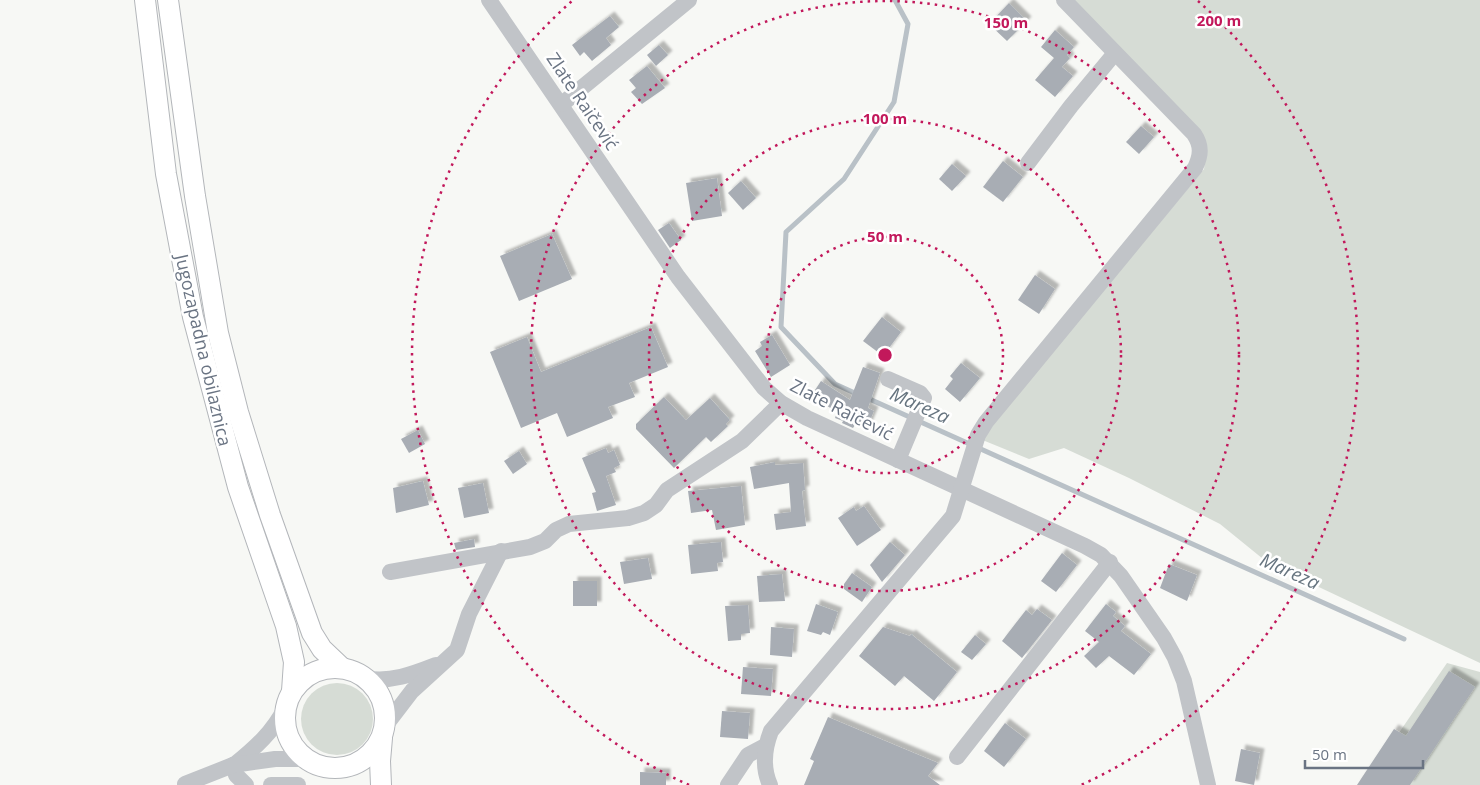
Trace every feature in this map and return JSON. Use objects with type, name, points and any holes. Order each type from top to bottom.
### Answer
[{"type":"main road","name":"Jugozapadna obilaznica","points":[[145,0],[166,174],[193,316],[238,487],[286,626],[294,662],[289,699]]},
{"type":"main road","name":"Jugozapadna obilaznica","points":[[168,0],[195,196],[218,333],[238,412],[270,515],[312,633],[326,653],[342,668]]},
{"type":"main road","points":[[343,785],[325,768],[305,759],[295,749],[288,736],[284,722],[289,699],[302,680],[314,672],[328,668],[342,668],[365,678],[375,687],[382,699],[386,712],[380,761],[381,785]]},
{"type":"main road","points":[[325,768],[342,769],[359,763],[373,753],[384,732]]},
{"type":"street","name":"Zlate Raičević","points":[[488,0],[562,104],[678,277],[764,388],[781,403],[807,418],[1085,546],[1110,562],[1164,638],[1175,658],[1184,682],[1208,785]]},
{"type":"street","points":[[562,104],[689,0]]},
{"type":"street","points":[[770,785],[767,778],[765,746],[771,731],[953,516],[971,454],[978,435],[986,422],[1195,168],[1199,160],[1199,142],[1194,134],[1064,0]]},
{"type":"street","points":[[1028,163],[1071,106],[1115,53]]},
{"type":"street","points":[[888,379],[923,395],[898,460]]},
{"type":"street","points":[[390,572],[530,547],[545,541],[556,530],[569,524],[628,518],[644,513],[656,505],[667,490],[742,441],[781,403]]},
{"type":"street","points":[[384,732],[412,690],[457,650],[469,614],[501,551]]},
{"type":"street","points":[[957,757],[1110,562]]},
{"type":"street","points":[[365,678],[377,680],[402,677],[445,662]]},
{"type":"street","points":[[233,765],[266,736],[289,699]]},
{"type":"street","points":[[728,785],[748,754],[765,746]]},
{"type":"street","points":[[185,784],[233,765],[275,759],[305,759]]},
{"type":"street","points":[[233,765],[236,775],[246,785]]},
{"type":"street","points":[[271,785],[298,785]]},
{"type":"shaded area","points":[[1073,0],[1480,0],[1480,663],[1268,563],[1220,524],[1064,448],[1029,459],[980,439],[1204,169],[1207,148]]},
{"type":"shaded area","points":[[1447,663],[1480,672],[1480,785],[1363,785]]},
{"type":"shaded area","points":[[344,683],[363,693],[371,705],[373,719],[371,733],[363,745],[351,753],[330,755],[311,745],[303,733],[301,712],[311,693],[323,685]]},
{"type":"building","points":[[1009,3],[1027,21],[1007,41],[989,24]]},
{"type":"building","points":[[610,16],[619,27],[606,38],[611,45],[592,61],[584,52],[580,56],[572,45]]},
{"type":"building","points":[[1055,30],[1074,47],[1067,55],[1070,58],[1062,67],[1073,76],[1055,97],[1035,80],[1054,58],[1041,47]]},
{"type":"building","points":[[659,45],[668,55],[656,66],[647,55]]},
{"type":"building","points":[[647,66],[665,88],[642,104],[631,92],[636,88],[629,80]]},
{"type":"building","points":[[1141,126],[1154,137],[1139,154],[1126,142]]},
{"type":"building","points":[[1003,161],[1023,177],[1003,202],[983,187]]},
{"type":"building","points":[[952,164],[966,176],[952,191],[939,179]]},
{"type":"building","points":[[717,178],[722,216],[692,221],[686,183]]},
{"type":"building","points":[[741,181],[756,198],[743,210],[728,193]]},
{"type":"building","points":[[669,223],[681,240],[670,248],[658,230]]},
{"type":"building","points":[[552,234],[572,279],[519,301],[500,256]]},
{"type":"building","points":[[1035,275],[1055,289],[1039,314],[1018,300]]},
{"type":"building","points":[[882,317],[901,332],[883,356],[863,341]]},
{"type":"building","points":[[651,327],[668,367],[629,383],[635,397],[608,407],[613,418],[567,437],[557,413],[521,428],[490,352],[527,337],[541,372]]},
{"type":"building","points":[[772,335],[790,365],[771,377],[755,351],[762,346],[760,342]]},
{"type":"building","points":[[961,363],[980,378],[960,402],[945,389],[953,379],[950,376]]},
{"type":"building","points":[[863,367],[880,373],[868,408],[874,411],[866,430],[855,425],[853,428],[842,423],[843,421],[835,418],[837,412],[811,396],[821,381],[850,400]]},
{"type":"building","points":[[664,397],[686,420],[710,398],[730,420],[726,424],[728,426],[711,442],[706,437],[674,468],[636,429],[636,424]]},
{"type":"building","points":[[418,430],[425,444],[409,453],[401,439]]},
{"type":"building","points":[[606,448],[608,453],[614,450],[620,465],[614,468],[616,472],[606,476],[616,505],[597,511],[592,493],[596,492],[582,458]]},
{"type":"building","points":[[519,451],[527,464],[513,474],[504,461]]},
{"type":"building","points":[[775,462],[775,465],[803,463],[805,490],[802,491],[806,526],[776,530],[774,514],[791,512],[789,483],[754,489],[750,467]]},
{"type":"building","points":[[423,481],[429,505],[396,513],[393,488]]},
{"type":"building","points":[[483,483],[489,513],[464,518],[458,488]]},
{"type":"building","points":[[741,486],[745,525],[716,530],[712,510],[691,513],[688,491]]},
{"type":"building","points":[[864,506],[881,530],[857,546],[838,518],[854,507],[856,511]]},
{"type":"building","points":[[474,539],[475,547],[456,550],[454,543]]},
{"type":"building","points":[[721,542],[723,562],[717,563],[718,571],[691,574],[688,545]]},
{"type":"building","points":[[890,542],[905,555],[882,582],[870,565]]},
{"type":"building","points":[[1062,553],[1077,565],[1056,592],[1041,581]]},
{"type":"building","points":[[648,558],[652,579],[624,584],[620,562]]},
{"type":"building","points":[[1169,564],[1197,575],[1187,601],[1160,588]]},
{"type":"building","points":[[852,573],[872,587],[862,602],[844,589],[844,584]]},
{"type":"building","points":[[782,574],[785,601],[759,602],[757,576]]},
{"type":"building","points":[[573,581],[597,581],[597,606],[573,606]]},
{"type":"building","points":[[816,604],[838,612],[830,635],[823,632],[821,635],[807,631]]},
{"type":"building","points":[[1106,604],[1116,612],[1113,616],[1125,626],[1121,631],[1151,654],[1134,675],[1109,656],[1096,668],[1084,656],[1099,642],[1085,631]]},
{"type":"building","points":[[748,605],[750,633],[741,634],[741,640],[728,641],[725,606]]},
{"type":"building","points":[[1037,609],[1052,620],[1022,658],[1002,641],[1026,610],[1032,615]]},
{"type":"building","points":[[771,627],[794,629],[792,657],[770,655]]},
{"type":"building","points":[[883,627],[910,636],[911,634],[957,672],[934,701],[904,676],[895,686],[859,656]]},
{"type":"building","points":[[975,635],[986,644],[972,660],[961,652]]},
{"type":"building","points":[[743,667],[773,669],[771,696],[741,694]]},
{"type":"building","points":[[1449,671],[1475,687],[1410,785],[1357,785],[1394,729],[1406,736]]},
{"type":"building","points":[[722,711],[750,713],[748,739],[720,737]]},
{"type":"building","points":[[828,717],[938,763],[928,776],[940,785],[804,785],[814,761],[810,759]]},
{"type":"building","points":[[1005,723],[1026,739],[1004,767],[984,751]]},
{"type":"building","points":[[1241,749],[1260,753],[1254,785],[1235,781]]},
{"type":"building","points":[[640,772],[666,773],[666,785],[640,785]]},
{"type":"waterway","name":"Mareza","points":[[857,394],[835,384],[781,327],[786,232],[844,179],[894,102],[908,24],[895,0]]},
{"type":"waterway","name":"Mareza","points":[[865,397],[1404,639]]}]
